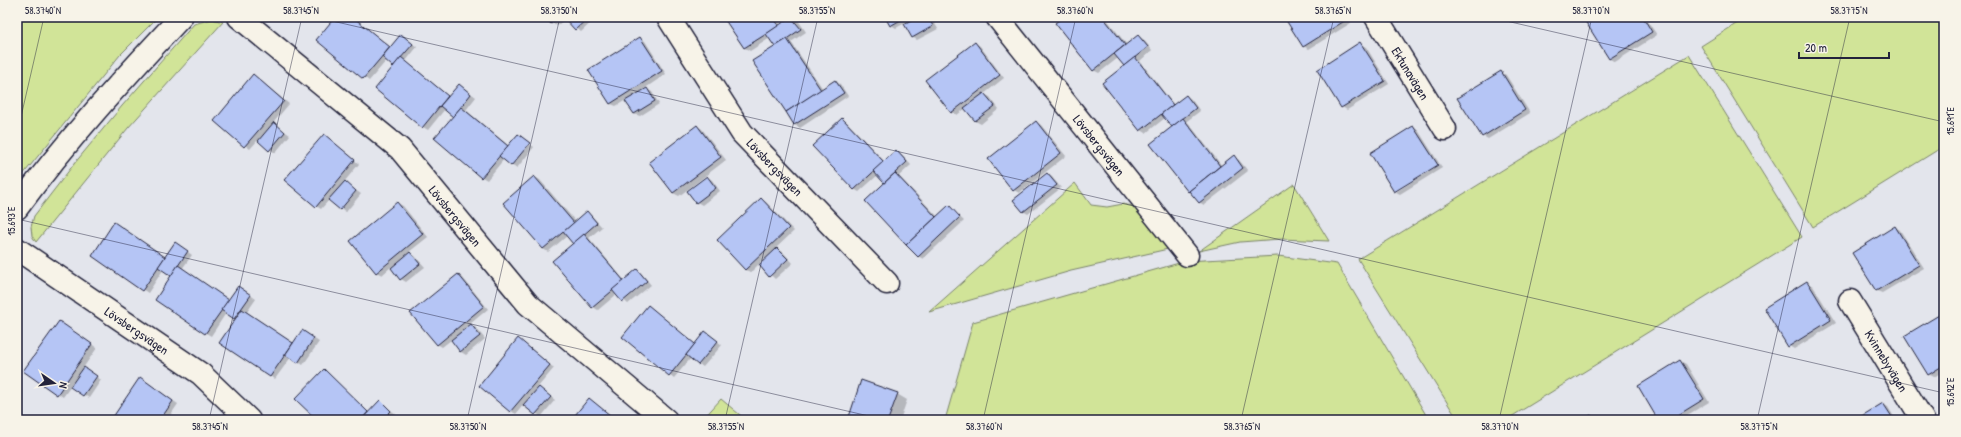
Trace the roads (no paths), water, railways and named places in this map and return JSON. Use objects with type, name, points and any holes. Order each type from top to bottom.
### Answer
[{"type":"street","points":[[17,208],[49,164],[109,94],[180,17]]},
{"type":"street","name":"Lövsbergsvägen","points":[[239,17],[400,149],[528,304],[666,420]]},
{"type":"street","name":"Lövsbergsvägen","points":[[668,17],[742,133],[887,283]]},
{"type":"street","name":"Lövsbergsvägen","points":[[997,17],[1187,254]]},
{"type":"street","name":"Ektunavägen","points":[[1376,17],[1445,129]]},
{"type":"street","name":"Lövsbergsvägen","points":[[17,249],[201,374],[250,420]]},
{"type":"street","name":"Kvinnebyvägen","points":[[1850,301],[1923,420]]}]
